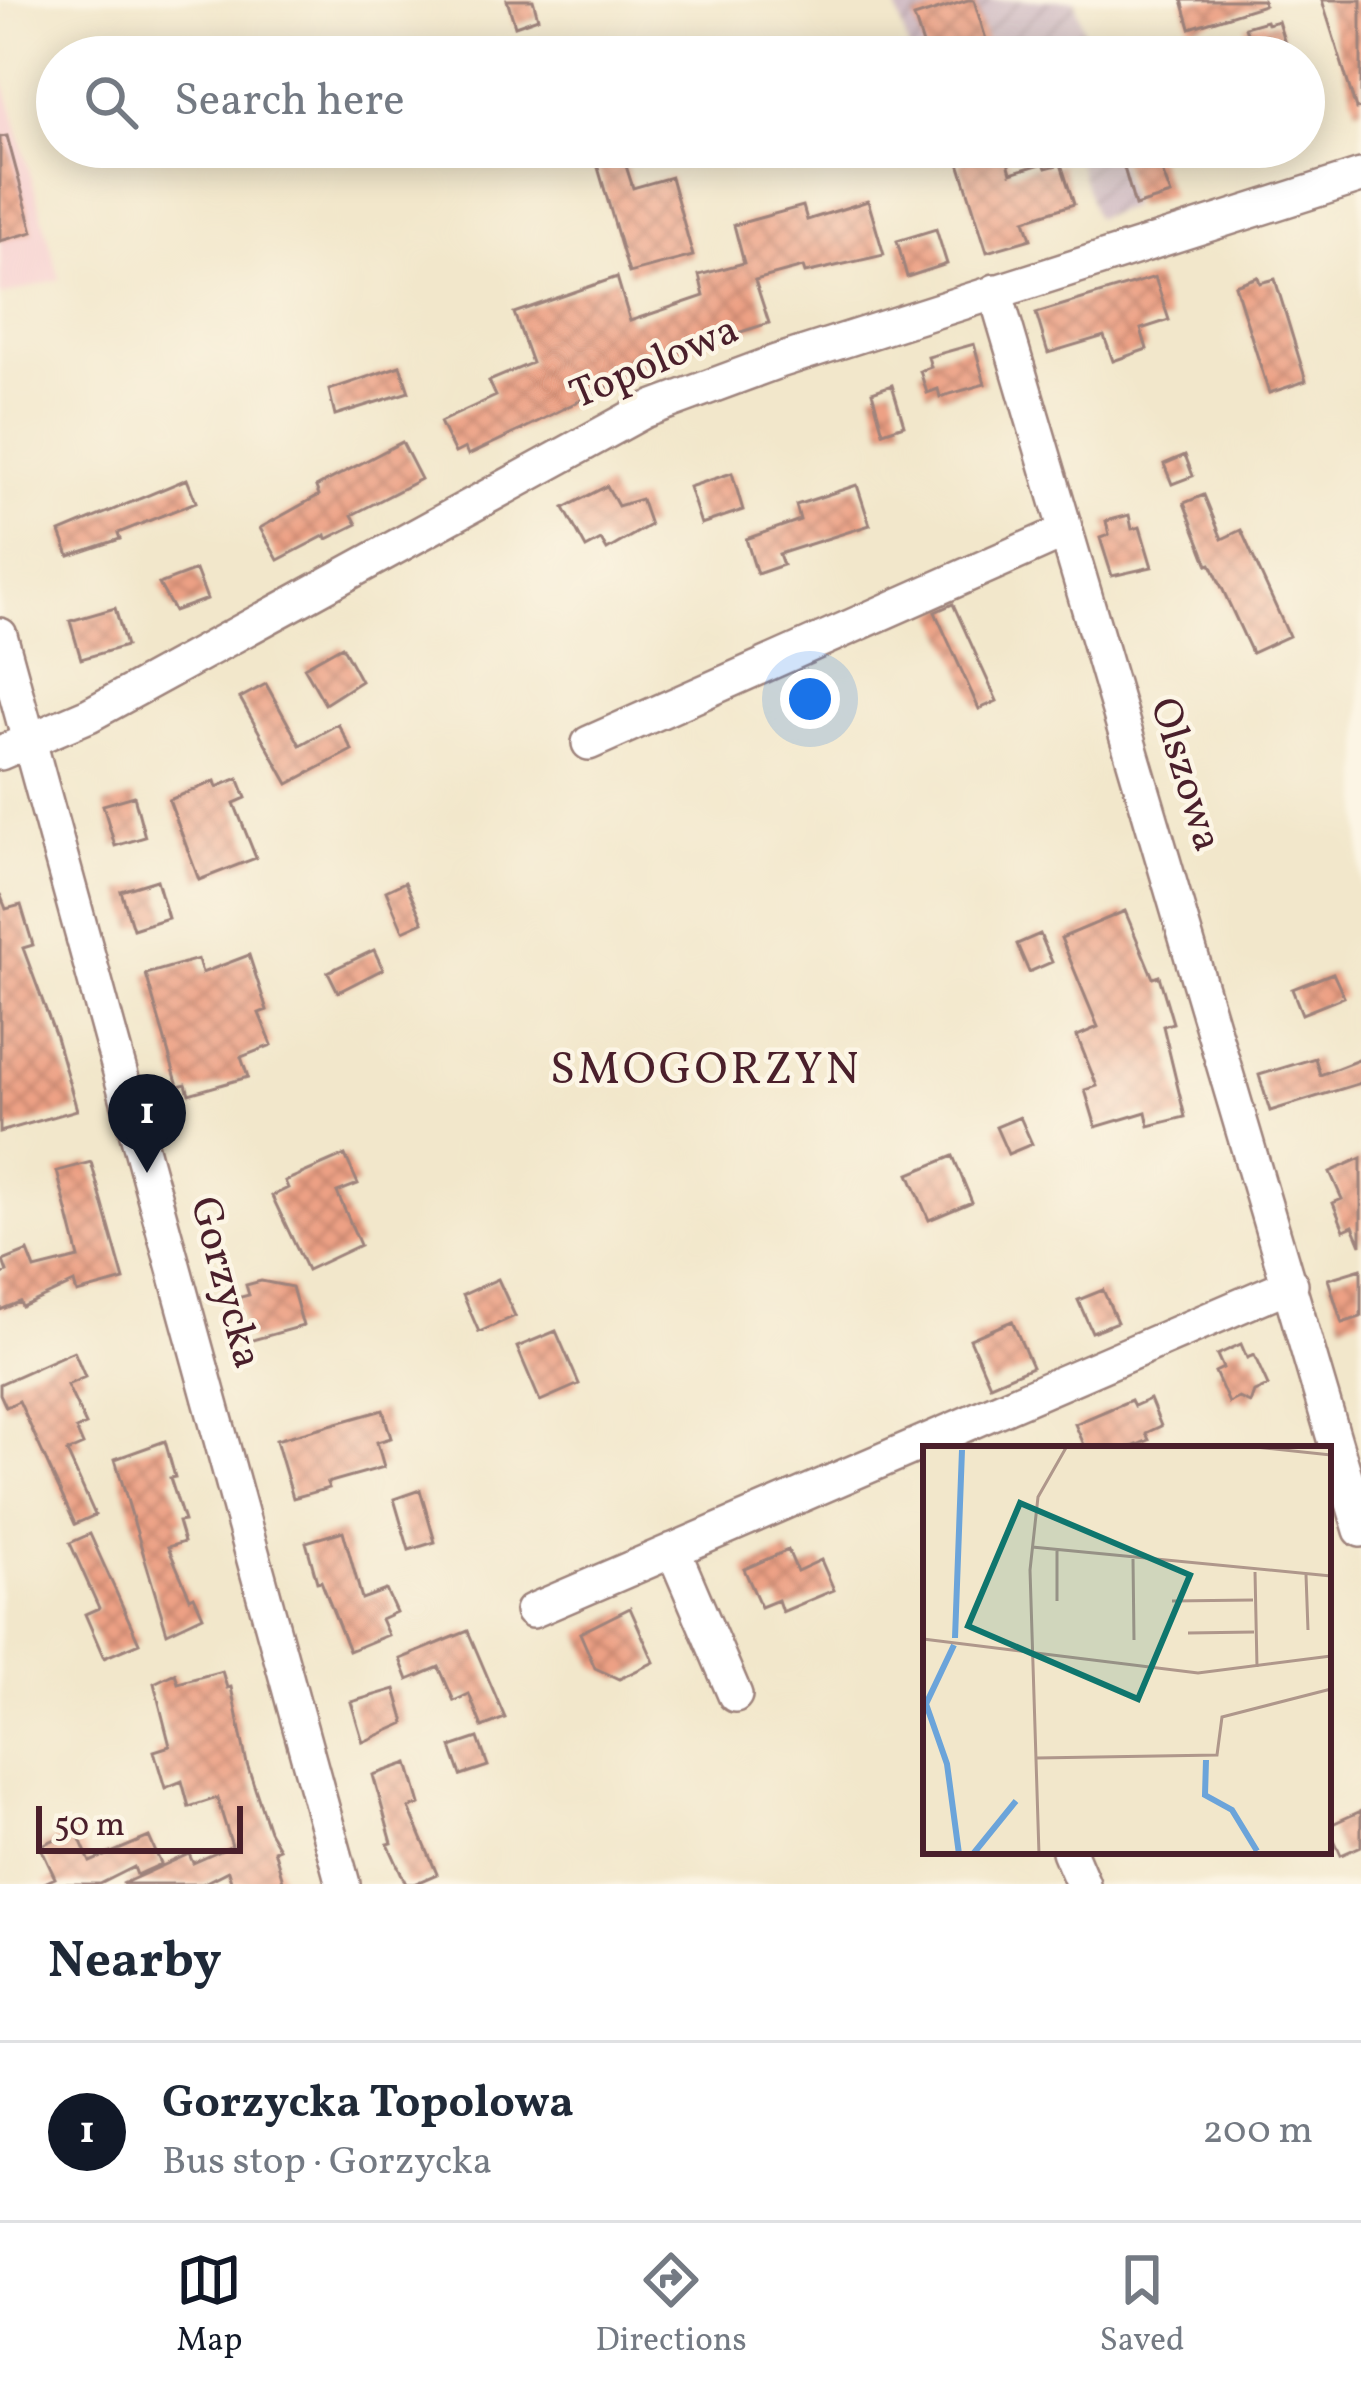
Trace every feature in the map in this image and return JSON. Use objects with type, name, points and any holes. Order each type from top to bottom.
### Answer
[{"type":"street","name":"Topolowa","points":[[15,747],[89,715],[644,411],[776,362],[1361,176]]},
{"type":"street","name":"Olszowa","points":[[995,292],[1361,1530]]},
{"type":"street","points":[[589,743],[1064,532]]},
{"type":"street","name":"Gorzycka","points":[[0,635],[15,747],[343,1884]]},
{"type":"street","points":[[532,1610],[1291,1284]]},
{"type":"street","points":[[673,1550],[735,1695]]},
{"type":"street","points":[[1070,1854],[1083,1884]]},
{"type":"shaded area","points":[[894,0],[1075,0],[1085,36],[905,36]]},
{"type":"shaded area","points":[[0,66],[60,279],[0,296]]},
{"type":"shaded area","points":[[1080,168],[1121,168],[1131,207],[1095,218]]},
{"type":"building","points":[[507,0],[533,0],[538,18],[515,26]]},
{"type":"building","points":[[974,0],[985,36],[920,36],[914,17]]},
{"type":"building","points":[[1182,0],[1263,0],[1264,5],[1190,28]]},
{"type":"building","points":[[1322,0],[1361,0],[1361,108],[1356,109]]},
{"type":"building","points":[[1278,21],[1283,36],[1248,36],[1245,27]]},
{"type":"building","points":[[7,136],[33,232],[0,241],[0,137]]},
{"type":"building","points":[[598,168],[627,168],[633,188],[671,177],[693,256],[629,273]]},
{"type":"building","points":[[961,168],[1010,168],[1011,173],[1062,168],[1074,204],[1025,220],[1031,239],[987,252]]},
{"type":"building","points":[[1124,168],[1161,168],[1171,195],[1135,206]]},
{"type":"building","points":[[868,201],[884,255],[805,273],[803,267],[755,280],[769,323],[640,364],[643,369],[521,430],[468,455],[465,448],[455,453],[440,422],[496,396],[489,381],[532,363],[514,313],[617,277],[630,321],[704,296],[699,275],[744,263],[734,225],[803,206],[807,220]]},
{"type":"building","points":[[936,229],[947,264],[907,277],[897,241]]},
{"type":"building","points":[[1155,277],[1169,320],[1141,329],[1147,349],[1113,361],[1104,336],[1048,353],[1036,313]]},
{"type":"building","points":[[1258,277],[1260,283],[1275,279],[1306,381],[1269,393],[1235,285]]},
{"type":"building","points":[[974,344],[985,384],[940,397],[938,389],[927,393],[920,371],[931,367],[928,357]]},
{"type":"building","points":[[400,366],[409,392],[335,415],[329,390]]},
{"type":"building","points":[[892,385],[904,425],[883,432],[872,392]]},
{"type":"building","points":[[402,442],[421,479],[352,515],[357,524],[278,560],[260,528],[319,495],[316,487]]},
{"type":"building","points":[[1185,455],[1193,476],[1172,484],[1164,464]]},
{"type":"building","points":[[732,473],[743,510],[701,524],[689,487]]},
{"type":"building","points":[[187,479],[196,502],[118,533],[120,539],[69,556],[60,532]]},
{"type":"building","points":[[857,485],[870,525],[779,554],[783,565],[757,574],[746,539],[800,520],[796,505]]},
{"type":"building","points":[[607,486],[618,506],[641,499],[650,525],[607,550],[601,540],[586,548],[564,508]]},
{"type":"building","points":[[1204,495],[1222,539],[1241,530],[1289,636],[1252,653],[1208,565],[1184,503]]},
{"type":"building","points":[[1129,515],[1132,529],[1140,527],[1152,567],[1112,576],[1100,538],[1109,535],[1106,521]]},
{"type":"building","points":[[196,570],[207,599],[174,611],[159,584]]},
{"type":"building","points":[[953,604],[997,701],[979,709],[935,612]]},
{"type":"building","points":[[115,608],[126,646],[81,659],[70,621]]},
{"type":"building","points":[[342,646],[361,681],[325,704],[304,667]]},
{"type":"building","points":[[266,684],[300,745],[338,724],[352,750],[288,784],[240,698]]},
{"type":"building","points":[[238,778],[246,798],[234,803],[256,858],[199,880],[169,800],[215,781],[217,787]]},
{"type":"building","points":[[134,796],[145,837],[115,846],[103,805]]},
{"type":"building","points":[[157,880],[168,918],[133,929],[121,891]]},
{"type":"building","points":[[405,882],[423,922],[403,931],[386,891]]},
{"type":"building","points":[[0,894],[6,909],[21,905],[33,945],[23,948],[77,1110],[0,1132]]},
{"type":"building","points":[[1125,911],[1153,978],[1159,976],[1173,1023],[1163,1026],[1185,1117],[1149,1126],[1146,1112],[1096,1127],[1085,1090],[1097,1086],[1077,1036],[1098,1027],[1061,938]]},
{"type":"building","points":[[1040,934],[1052,962],[1029,972],[1017,944]]},
{"type":"building","points":[[374,950],[383,969],[338,992],[328,972]]},
{"type":"building","points":[[249,955],[267,1010],[259,1013],[272,1045],[241,1057],[248,1077],[189,1094],[186,1084],[178,1086],[146,974],[198,959],[202,973]]},
{"type":"building","points":[[1333,973],[1344,997],[1302,1014],[1292,989]]},
{"type":"building","points":[[1315,1058],[1320,1075],[1361,1059],[1361,1083],[1270,1111],[1259,1075]]},
{"type":"building","points":[[1020,1117],[1032,1144],[1008,1154],[996,1127]]},
{"type":"building","points":[[345,1155],[358,1184],[337,1192],[360,1245],[307,1270],[272,1196],[288,1188],[285,1181]]},
{"type":"building","points":[[953,1156],[972,1202],[929,1220],[909,1174]]},
{"type":"building","points":[[1361,1158],[1361,1245],[1353,1226],[1344,1230],[1333,1203],[1342,1199],[1330,1172]]},
{"type":"building","points":[[91,1162],[124,1280],[77,1293],[74,1283],[22,1307],[20,1302],[0,1310],[0,1275],[7,1272],[3,1261],[28,1251],[35,1269],[79,1258],[57,1171]]},
{"type":"building","points":[[1361,1269],[1361,1317],[1342,1323],[1328,1279]]},
{"type":"building","points":[[498,1279],[515,1316],[479,1332],[463,1295]]},
{"type":"building","points":[[261,1281],[292,1287],[303,1326],[249,1341],[237,1298],[249,1295],[246,1285]]},
{"type":"building","points":[[1103,1290],[1117,1322],[1092,1332],[1078,1300]]},
{"type":"building","points":[[1012,1321],[1032,1367],[990,1385],[970,1339]]},
{"type":"building","points":[[556,1331],[579,1384],[540,1401],[517,1347]]},
{"type":"building","points":[[1241,1344],[1247,1358],[1254,1355],[1268,1386],[1254,1392],[1250,1403],[1239,1398],[1229,1403],[1215,1372],[1223,1368],[1217,1355]]},
{"type":"building","points":[[74,1351],[85,1377],[67,1385],[86,1425],[76,1429],[83,1445],[67,1452],[95,1515],[75,1524],[19,1401],[6,1407],[0,1394],[0,1384]]},
{"type":"building","points":[[1150,1399],[1161,1426],[1146,1433],[1149,1440],[1135,1446],[1085,1446],[1075,1424],[1131,1400],[1134,1406]]},
{"type":"building","points":[[383,1410],[391,1438],[377,1442],[384,1467],[293,1498],[276,1440]]},
{"type":"building","points":[[165,1441],[175,1477],[170,1478],[184,1521],[178,1522],[184,1542],[168,1547],[203,1616],[167,1633],[115,1459]]},
{"type":"building","points":[[420,1490],[435,1542],[409,1550],[394,1499]]},
{"type":"building","points":[[343,1531],[362,1599],[386,1590],[396,1612],[381,1619],[388,1635],[349,1651],[321,1581],[317,1582],[306,1542]]},
{"type":"building","points":[[90,1534],[139,1643],[104,1658],[85,1614],[99,1608],[70,1543]]},
{"type":"building","points":[[788,1550],[797,1571],[821,1560],[834,1590],[782,1612],[778,1600],[761,1607],[744,1569]]},
{"type":"building","points":[[630,1608],[654,1662],[619,1679],[595,1668],[580,1633]]},
{"type":"building","points":[[468,1631],[505,1718],[482,1727],[469,1694],[454,1701],[439,1667],[408,1680],[400,1659]]},
{"type":"building","points":[[222,1671],[227,1688],[231,1687],[247,1764],[279,1848],[274,1850],[284,1884],[232,1884],[228,1871],[202,1884],[122,1884],[189,1854],[193,1863],[232,1846],[217,1798],[189,1807],[182,1781],[165,1788],[154,1751],[170,1746],[154,1683],[175,1673],[178,1683]]},
{"type":"building","points":[[395,1689],[405,1723],[363,1742],[351,1702]]},
{"type":"building","points":[[478,1738],[488,1766],[461,1775],[451,1747]]},
{"type":"building","points":[[408,1763],[420,1804],[409,1808],[437,1874],[414,1884],[406,1884],[388,1844],[392,1843],[373,1775]]},
{"type":"building","points":[[1361,1811],[1361,1846],[1341,1855],[1331,1825]]},
{"type":"building","points":[[76,1830],[90,1862],[149,1837],[161,1864],[137,1875],[134,1867],[100,1884],[42,1884],[55,1878],[40,1846]]},
{"type":"place","name":"Gorzycka Topolowa","points":[[147,1173]]},
{"type":"district","name":"SMOGORZYN","points":[[706,1071]]}]
